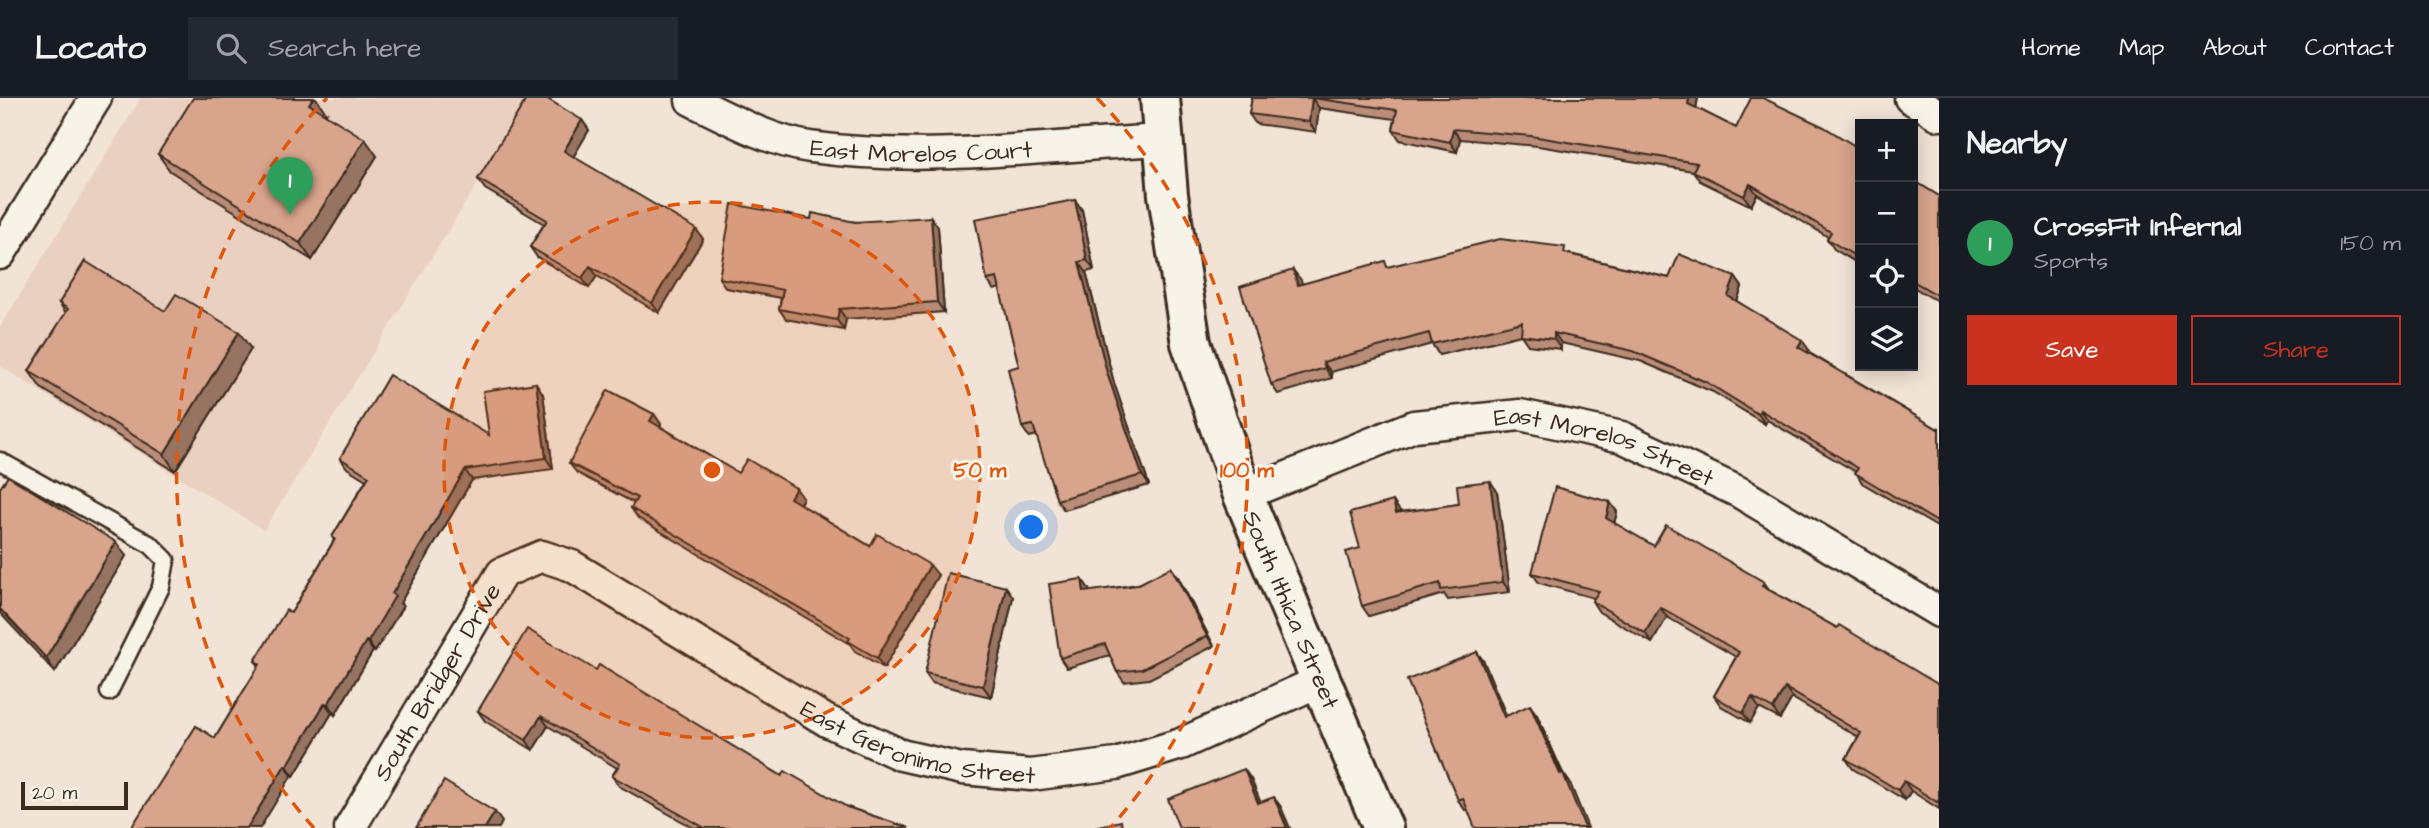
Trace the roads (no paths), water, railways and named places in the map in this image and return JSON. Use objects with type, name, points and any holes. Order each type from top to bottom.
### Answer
[{"type":"street","points":[[0,254],[96,98]]},
{"type":"street","name":"South Ithica Street","points":[[1160,98],[1161,140],[1191,343],[1244,495],[1384,828]]},
{"type":"street","points":[[1910,98],[1939,115]]},
{"type":"street","name":"East Morelos Court","points":[[691,100],[747,127],[808,146],[919,153],[1161,140]]},
{"type":"street","name":"East Morelos Street","points":[[1244,495],[1414,426],[1520,415],[1622,437],[1657,453],[1739,492],[1939,612]]},
{"type":"street","name":"East Geronimo Street","points":[[542,556],[572,566],[827,721],[901,755],[962,769],[1031,775],[1116,764],[1181,744],[1320,681]]},
{"type":"street","name":"South Bridger Drive","points":[[350,828],[502,573],[542,556]]},
{"type":"lane","points":[[0,461],[151,545],[166,560],[161,587],[109,692]]},
{"type":"place","name":"CrossFit Infernal","points":[[290,215]]}]
